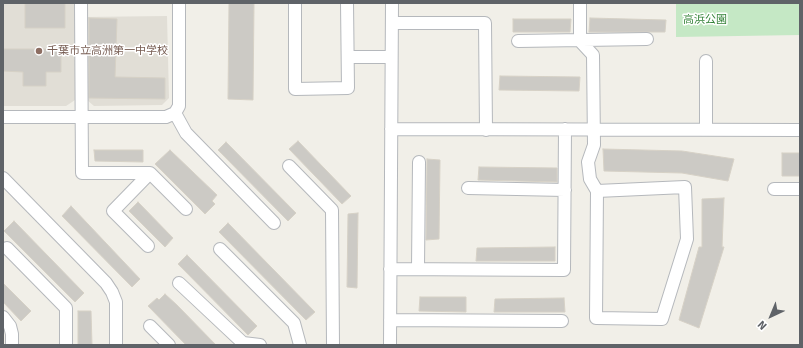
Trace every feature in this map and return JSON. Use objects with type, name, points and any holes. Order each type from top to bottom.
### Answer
[{"type":"street","points":[[81,3],[82,173],[150,173],[186,209]]},
{"type":"street","points":[[3,117],[166,117],[175,113],[179,106],[179,3]]},
{"type":"street","points":[[295,3],[295,89],[348,88],[347,3]]},
{"type":"street","points":[[390,345],[392,3]]},
{"type":"street","points":[[580,3],[580,41],[593,55],[594,145],[588,162],[590,179],[597,192],[596,318],[662,319],[687,239],[684,187],[597,192]]},
{"type":"street","points":[[392,23],[485,23],[486,130]]},
{"type":"street","points":[[518,41],[648,39]]},
{"type":"street","points":[[348,57],[391,57]]},
{"type":"street","points":[[706,61],[706,129]]},
{"type":"street","points":[[175,113],[186,133],[274,223]]},
{"type":"street","points":[[391,129],[800,130]]},
{"type":"street","points":[[390,269],[564,270],[565,129]]},
{"type":"street","points":[[418,268],[419,162]]},
{"type":"street","points":[[289,166],[332,210],[333,345]]},
{"type":"street","points":[[148,246],[113,212],[150,173]]},
{"type":"street","points":[[3,178],[106,283],[116,302],[116,345]]},
{"type":"street","points":[[468,188],[565,190]]},
{"type":"street","points":[[774,189],[800,189]]},
{"type":"street","points":[[7,248],[66,308],[66,345]]},
{"type":"street","points":[[220,249],[294,323],[300,345]]},
{"type":"street","points":[[179,283],[243,343],[260,345]]},
{"type":"street","points":[[3,317],[10,326],[12,345]]},
{"type":"street","points":[[390,320],[562,321]]},
{"type":"street","points":[[150,326],[169,345]]},
{"type":"shaded area","name":"千葉市立高洲第一中学校","points":[[3,3],[75,3],[75,100],[66,106],[3,106]]},
{"type":"shaded area","points":[[167,16],[169,98],[162,105],[94,106],[87,100],[85,17]]},
{"type":"green space","name":"高浜公園","points":[[676,3],[800,3],[800,35],[676,37]]},
{"type":"building","points":[[25,3],[65,3],[65,28],[25,28]]},
{"type":"building","points":[[229,3],[254,3],[253,100],[228,99]]},
{"type":"building","points":[[89,18],[117,19],[115,77],[165,78],[165,99],[89,98]]},
{"type":"building","points":[[590,18],[666,20],[665,32],[589,32]]},
{"type":"building","points":[[513,19],[571,19],[570,32],[513,32]]},
{"type":"building","points":[[3,49],[61,49],[61,72],[46,72],[46,86],[23,86],[23,72],[3,71]]},
{"type":"building","points":[[500,76],[580,77],[579,91],[499,90]]},
{"type":"building","points":[[298,141],[351,196],[342,204],[289,149]]},
{"type":"building","points":[[226,142],[296,213],[288,221],[218,150]]},
{"type":"building","points":[[603,149],[682,151],[734,159],[728,181],[682,173],[604,171]]},
{"type":"building","points":[[94,150],[143,150],[143,162],[95,161]]},
{"type":"building","points":[[170,150],[217,195],[212,201],[215,204],[205,214],[155,164]]},
{"type":"building","points":[[782,153],[800,153],[800,176],[782,176]]},
{"type":"building","points":[[427,159],[440,160],[439,239],[426,240]]},
{"type":"building","points":[[479,167],[557,168],[557,182],[478,180]]},
{"type":"building","points":[[724,198],[722,247],[724,247],[699,328],[679,320],[699,247],[702,247],[702,199]]},
{"type":"building","points":[[138,202],[173,238],[165,247],[129,211]]},
{"type":"building","points":[[71,206],[140,279],[132,287],[62,216]]},
{"type":"building","points":[[358,213],[357,288],[347,287],[348,214]]},
{"type":"building","points":[[14,221],[84,293],[75,302],[4,231]]},
{"type":"building","points":[[228,223],[315,312],[306,320],[219,232]]},
{"type":"building","points":[[555,247],[555,261],[476,261],[477,248]]},
{"type":"building","points":[[187,255],[257,326],[248,335],[178,264]]},
{"type":"building","points":[[3,283],[31,311],[21,321],[3,302]]},
{"type":"building","points":[[165,294],[216,345],[186,345],[148,306],[157,298],[159,300]]},
{"type":"building","points":[[420,297],[466,297],[466,312],[419,311]]},
{"type":"building","points":[[564,298],[565,312],[494,312],[495,299]]},
{"type":"building","points":[[78,311],[91,311],[92,345],[78,345]]},
{"type":"place","name":"千葉市立高洲第一中学校","points":[[39,51]]}]
